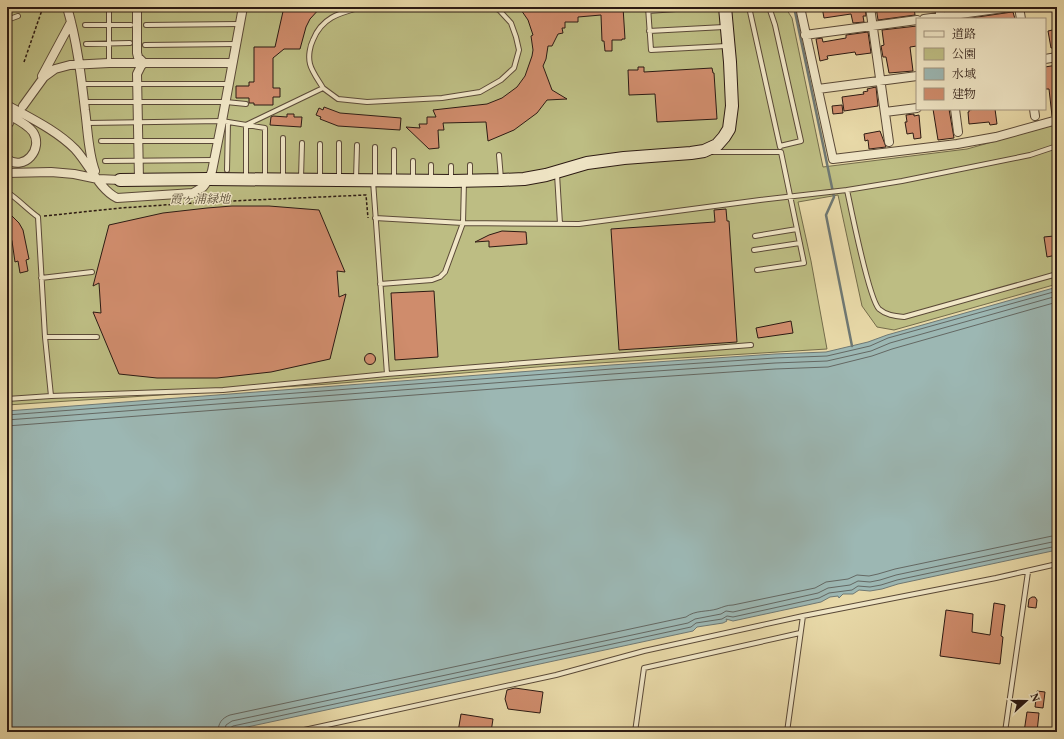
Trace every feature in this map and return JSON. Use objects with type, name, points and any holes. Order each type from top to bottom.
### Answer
[{"type":"street","points":[[67,7],[79,64],[91,158],[98,179]]},
{"type":"street","points":[[137,7],[137,53],[138,57],[144,63]]},
{"type":"street","points":[[7,105],[49,129],[66,141],[81,156],[107,192],[117,198],[193,194],[203,187],[209,179],[218,141],[225,122],[226,102],[242,7]]},
{"type":"street","points":[[7,173],[56,172],[98,179],[120,180],[500,180],[524,178],[557,172],[587,163],[704,151],[717,145],[724,138],[729,128],[732,106],[729,46],[725,7]]},
{"type":"street","points":[[800,7],[833,159],[957,144],[996,137],[1057,120]]},
{"type":"street","points":[[870,7],[889,142]]},
{"type":"street","points":[[939,7],[940,18],[1011,7]]},
{"type":"street","points":[[1019,7],[1021,18]]},
{"type":"street","points":[[806,35],[916,20]]},
{"type":"street","points":[[23,106],[38,83],[71,22]]},
{"type":"street","points":[[1046,59],[1057,57]]},
{"type":"street","points":[[139,180],[138,70],[144,63]]},
{"type":"street","points":[[38,83],[55,69],[79,64],[232,63]]},
{"type":"street","points":[[818,89],[916,76]]},
{"type":"street","points":[[885,112],[916,108]]},
{"type":"street","points":[[955,110],[958,132]]},
{"type":"street","points":[[7,159],[16,163],[22,162],[32,156],[37,146],[34,134],[29,128],[8,121]]},
{"type":"lane","points":[[88,9],[94,7]]},
{"type":"lane","points":[[109,7],[109,63]]},
{"type":"lane","points":[[362,7],[342,12],[328,20],[317,30],[310,46],[310,64],[323,88],[338,100],[367,102],[442,98],[480,92],[500,80],[514,68],[519,50],[511,23],[499,10],[493,7]]},
{"type":"lane","points":[[704,7],[648,9],[651,50],[729,46]]},
{"type":"lane","points":[[749,7],[781,152],[793,196],[797,229],[804,263],[757,270]]},
{"type":"lane","points":[[769,7],[775,25],[801,141],[780,146]]},
{"type":"lane","points":[[7,20],[18,16]]},
{"type":"lane","points":[[146,25],[239,24]]},
{"type":"lane","points":[[85,25],[131,25]]},
{"type":"lane","points":[[649,31],[727,26]]},
{"type":"lane","points":[[86,44],[130,43]]},
{"type":"lane","points":[[145,45],[236,44]]},
{"type":"lane","points":[[82,84],[229,84]]},
{"type":"lane","points":[[246,125],[323,88]]},
{"type":"lane","points":[[84,102],[226,102],[246,104]]},
{"type":"lane","points":[[87,122],[225,122],[265,128],[265,179]]},
{"type":"lane","points":[[225,122],[227,170]]},
{"type":"lane","points":[[246,125],[246,179]]},
{"type":"lane","points":[[283,138],[283,180]]},
{"type":"lane","points":[[101,141],[218,141]]},
{"type":"lane","points":[[301,180],[302,143]]},
{"type":"lane","points":[[338,181],[339,143]]},
{"type":"lane","points":[[320,144],[320,181]]},
{"type":"lane","points":[[356,181],[357,145]]},
{"type":"lane","points":[[375,218],[463,223],[579,224],[847,190],[902,181],[1022,156],[1057,146]]},
{"type":"lane","points":[[375,147],[375,218],[387,374]]},
{"type":"lane","points":[[394,150],[394,181]]},
{"type":"lane","points":[[697,152],[781,152]]},
{"type":"lane","points":[[499,155],[500,180]]},
{"type":"lane","points":[[105,161],[214,160]]},
{"type":"lane","points":[[413,181],[414,161]]},
{"type":"lane","points":[[431,164],[431,181]]},
{"type":"lane","points":[[380,284],[432,280],[440,277],[445,272],[463,223],[470,165]]},
{"type":"lane","points":[[451,166],[452,181]]},
{"type":"lane","points":[[557,172],[560,224]]},
{"type":"lane","points":[[847,190],[864,267],[877,308],[890,316],[904,317],[1057,274]]},
{"type":"lane","points":[[7,192],[16,198],[28,210],[38,216],[45,337],[51,396]]},
{"type":"lane","points":[[755,236],[797,229]]},
{"type":"lane","points":[[754,250],[800,243]]},
{"type":"lane","points":[[42,278],[92,272]]},
{"type":"lane","points":[[45,337],[97,337]]},
{"type":"lane","points":[[7,399],[223,390],[387,374],[751,345]]},
{"type":"lane","points":[[295,732],[317,730],[556,675],[644,652],[803,616],[1028,572],[1057,564]]},
{"type":"lane","points":[[1005,732],[1028,572]]},
{"type":"lane","points":[[787,732],[803,616]]},
{"type":"lane","points":[[635,732],[644,668],[800,633]]},
{"type":"path","points":[[24,62],[43,7]]},
{"type":"path","points":[[38,216],[208,202],[366,195],[368,218],[375,218]]},
{"type":"green space","name":"霞ヶ浦緑地","points":[[7,7],[785,7],[792,18],[823,167],[967,149],[1057,124],[1057,284],[894,330],[877,327],[862,306],[838,195],[798,202],[811,261],[827,349],[549,366],[329,384],[7,405]]},
{"type":"water","points":[[1057,287],[1057,550],[898,584],[882,589],[870,591],[859,590],[853,594],[843,594],[839,598],[838,596],[830,597],[821,602],[733,621],[726,619],[727,621],[723,623],[697,627],[693,631],[224,732],[7,732],[7,411],[611,365],[826,352],[868,342],[887,335]]},
{"type":"building","points":[[284,7],[321,7],[310,19],[306,27],[300,49],[284,49],[273,58],[273,88],[280,88],[280,97],[273,97],[273,105],[254,105],[254,103],[249,103],[249,98],[236,98],[236,86],[249,86],[249,82],[254,82],[254,47],[275,47]]},
{"type":"building","points":[[519,7],[561,7],[561,10],[584,9],[584,7],[623,7],[625,39],[612,40],[612,51],[605,51],[604,41],[602,41],[601,15],[578,17],[578,22],[565,22],[565,28],[562,28],[563,33],[558,34],[552,46],[548,46],[546,59],[543,66],[552,90],[567,99],[547,100],[537,113],[514,130],[488,141],[486,122],[443,123],[444,130],[438,130],[439,148],[429,149],[406,127],[420,128],[419,124],[427,124],[427,117],[436,117],[433,110],[487,104],[502,98],[517,87],[525,76],[532,56],[533,50],[531,36],[533,35],[528,20]]},
{"type":"building","points":[[822,7],[865,7],[866,16],[863,16],[864,22],[853,23],[851,14],[824,18]]},
{"type":"building","points":[[876,7],[914,7],[915,15],[878,20]]},
{"type":"building","points":[[1012,12],[1015,18],[971,18]]},
{"type":"building","points":[[916,26],[916,46],[910,47],[913,71],[889,73],[886,57],[883,57],[881,46],[884,45],[882,30]]},
{"type":"building","points":[[1057,29],[1057,47],[1051,48],[1048,31]]},
{"type":"building","points":[[868,32],[871,53],[856,55],[855,52],[827,56],[828,59],[820,61],[816,39],[822,38],[823,42],[846,38],[846,35]]},
{"type":"building","points":[[1057,65],[1057,115],[1052,116],[1049,89],[1046,89],[1046,67]]},
{"type":"building","points":[[638,67],[644,67],[644,72],[712,68],[714,73],[717,119],[657,122],[655,94],[629,95],[628,70],[638,70]]},
{"type":"building","points":[[876,87],[878,106],[844,111],[842,97],[864,94],[863,92],[868,91],[867,89]]},
{"type":"building","points":[[842,105],[843,113],[833,114],[832,106]]},
{"type":"building","points":[[324,107],[340,113],[401,118],[400,130],[338,126],[320,119],[321,117],[316,115],[319,108],[323,110]]},
{"type":"building","points":[[933,110],[949,110],[954,138],[938,140]]},
{"type":"building","points":[[969,110],[995,110],[997,124],[990,125],[989,122],[969,124]]},
{"type":"building","points":[[287,114],[294,114],[294,117],[302,117],[301,127],[270,125],[271,117],[287,117]]},
{"type":"building","points":[[914,114],[914,116],[919,115],[921,138],[914,139],[913,133],[907,134],[905,122],[907,122],[906,115]]},
{"type":"building","points":[[880,131],[886,147],[869,149],[868,140],[865,141],[864,134]]},
{"type":"building","points":[[232,206],[269,206],[319,210],[345,272],[337,271],[339,297],[346,294],[330,359],[271,372],[217,378],[157,378],[119,374],[93,312],[101,313],[99,283],[93,286],[109,225],[163,213]]},
{"type":"building","points":[[726,209],[727,221],[729,221],[737,342],[619,350],[611,229],[715,222],[714,210]]},
{"type":"building","points":[[7,211],[19,223],[23,230],[29,259],[26,260],[28,271],[20,273],[18,261],[15,262],[12,241],[7,230]]},
{"type":"building","points":[[502,231],[526,232],[527,244],[489,247],[489,241],[475,242],[489,235]]},
{"type":"building","points":[[1054,236],[1056,255],[1047,257],[1044,237]]},
{"type":"building","points":[[434,291],[438,357],[395,360],[391,293]]},
{"type":"building","points":[[791,321],[793,333],[758,338],[756,328]]},
{"type":"building","points":[[370,353],[374,355],[376,359],[374,363],[370,365],[366,363],[364,359],[366,355]]},
{"type":"building","points":[[1035,597],[1037,600],[1036,608],[1028,607],[1029,599]]},
{"type":"building","points":[[994,603],[1005,605],[1001,636],[1003,637],[1000,664],[940,656],[946,610],[973,614],[972,632],[990,635]]},
{"type":"building","points":[[515,688],[543,692],[540,713],[508,709],[505,699],[507,690]]},
{"type":"building","points":[[1037,691],[1045,692],[1043,708],[1035,707]]},
{"type":"building","points":[[1027,712],[1039,713],[1037,732],[1024,732]]},
{"type":"building","points":[[461,714],[493,719],[491,732],[458,732]]},
{"type":"waterway","points":[[794,7],[834,197],[826,215],[852,346]]}]
